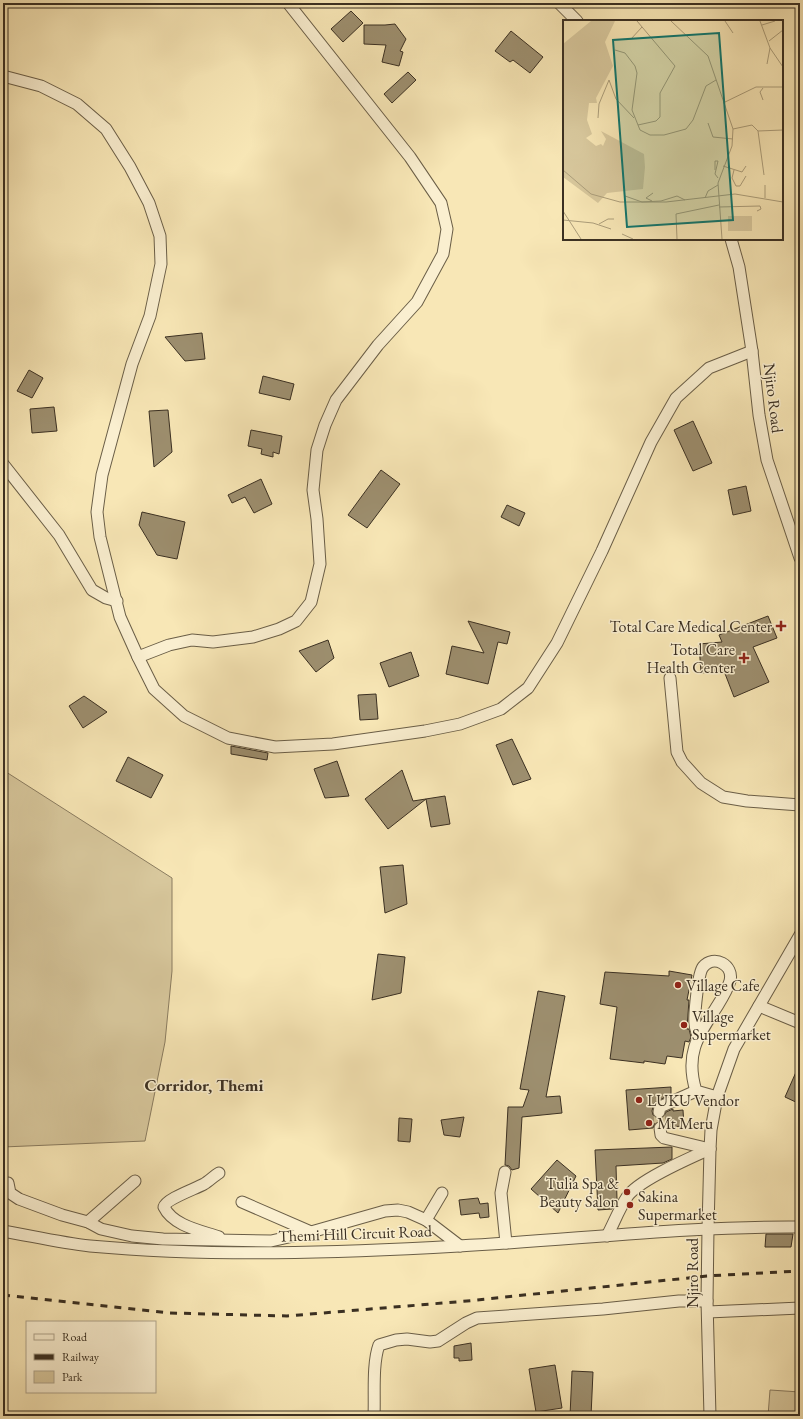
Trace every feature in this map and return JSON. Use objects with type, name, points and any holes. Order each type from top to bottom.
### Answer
[{"type":"street","points":[[138,657],[169,645],[192,640],[213,642],[253,637],[279,629],[296,621],[311,602],[320,564],[317,519],[313,490],[317,450],[325,425],[336,400],[378,345],[417,302],[444,254],[446,229],[441,203],[410,157],[288,3]]},
{"type":"street","points":[[559,3],[576,20]]},
{"type":"street","points":[[3,76],[41,86],[77,104],[106,129],[130,167],[149,203],[160,236],[161,264],[150,316],[132,364],[102,475],[97,512],[100,537],[120,617],[154,689],[184,716],[228,738],[275,747],[333,744],[425,731],[460,724],[501,709],[528,688],[557,643],[602,551],[651,442],[676,398],[709,368],[752,351]]},
{"type":"street","name":"Njiro Road","points":[[731,240],[739,267],[752,351],[759,415],[768,460],[796,534],[800,558]]},
{"type":"street","points":[[3,464],[59,535],[92,590],[106,598],[116,601]]},
{"type":"street","points":[[670,678],[677,752],[682,762],[701,782],[723,797],[747,801],[800,805]]},
{"type":"street","name":"Njiro Road","points":[[710,1416],[708,1230],[711,1130],[717,1097],[734,1049],[800,935]]},
{"type":"street","points":[[696,1091],[692,1079],[691,1066],[698,1036],[723,998],[730,978],[729,970],[724,964],[714,961],[707,963],[702,968],[699,979],[694,1017],[698,1036]]},
{"type":"street","points":[[759,1006],[800,1023]]},
{"type":"street","points":[[659,1112],[660,1107],[696,1091],[717,1097]]},
{"type":"street","points":[[660,1128],[661,1136],[664,1138],[710,1149]]},
{"type":"street","points":[[607,1236],[627,1196],[635,1189],[646,1181],[676,1165],[710,1149]]},
{"type":"street","points":[[504,1172],[501,1192],[506,1243]]},
{"type":"street","points":[[219,1173],[205,1183],[173,1199],[165,1204],[164,1207],[171,1216],[180,1223],[227,1240]]},
{"type":"street","points":[[88,1222],[135,1181]]},
{"type":"street","points":[[8,1183],[10,1193],[19,1199],[62,1215],[88,1222],[101,1229],[132,1236],[163,1239],[271,1241],[311,1232],[385,1211],[398,1210],[408,1212],[426,1220],[460,1246]]},
{"type":"street","points":[[426,1220],[442,1193]]},
{"type":"street","points":[[242,1202],[311,1232]]},
{"type":"street","name":"Themi Hill Circuit Road","points":[[3,1231],[89,1246],[179,1251],[311,1252],[460,1246],[708,1230],[800,1227]]},
{"type":"street","points":[[374,1416],[375,1365],[379,1345],[387,1342],[407,1339],[430,1342],[438,1341],[466,1323],[478,1318],[603,1309],[679,1301],[708,1307],[800,1308]]},
{"type":"green space","points":[[3,770],[172,878],[172,971],[165,1042],[145,1141],[3,1147]]},
{"type":"green space","points":[[770,1390],[800,1392],[800,1416],[768,1416]]},
{"type":"building","points":[[351,11],[363,23],[343,42],[331,29]]},
{"type":"building","points":[[395,24],[406,39],[400,51],[403,52],[399,66],[382,62],[386,45],[364,44],[364,25]]},
{"type":"building","points":[[511,31],[543,57],[530,73],[513,60],[510,62],[495,51]]},
{"type":"building","points":[[408,72],[416,80],[392,103],[384,94]]},
{"type":"building","points":[[202,333],[205,359],[185,361],[165,337]]},
{"type":"building","points":[[29,370],[43,378],[32,398],[17,391]]},
{"type":"building","points":[[263,376],[294,384],[290,400],[259,393]]},
{"type":"building","points":[[54,407],[57,431],[32,433],[30,409]]},
{"type":"building","points":[[168,410],[172,452],[154,467],[149,411]]},
{"type":"building","points":[[693,421],[712,463],[693,471],[674,430]]},
{"type":"building","points":[[251,430],[282,436],[279,454],[273,452],[273,457],[261,454],[262,449],[248,446]]},
{"type":"building","points":[[381,470],[400,484],[367,528],[348,515]]},
{"type":"building","points":[[261,479],[272,504],[254,513],[245,497],[232,503],[228,495]]},
{"type":"building","points":[[746,486],[751,511],[733,515],[728,490]]},
{"type":"building","points":[[507,505],[525,513],[519,526],[501,517]]},
{"type":"building","points":[[142,512],[185,522],[177,559],[157,555],[139,525]]},
{"type":"building","points":[[768,616],[777,638],[753,647],[769,682],[734,697],[724,671],[701,673],[699,644],[722,642],[719,635]]},
{"type":"building","points":[[468,621],[510,632],[507,644],[498,642],[488,684],[446,674],[452,646],[484,653]]},
{"type":"building","points":[[328,640],[334,658],[316,672],[299,651]]},
{"type":"building","points":[[411,652],[419,676],[389,687],[380,663]]},
{"type":"building","points":[[376,694],[378,719],[360,720],[358,695]]},
{"type":"building","points":[[84,696],[107,712],[83,728],[69,706]]},
{"type":"building","points":[[512,739],[531,779],[513,785],[496,745]]},
{"type":"building","points":[[231,746],[268,753],[267,760],[231,754]]},
{"type":"building","points":[[128,757],[163,775],[151,798],[116,781]]},
{"type":"building","points":[[337,761],[349,796],[325,798],[314,769]]},
{"type":"building","points":[[402,770],[413,801],[445,796],[450,824],[431,827],[426,799],[388,829],[365,799]]},
{"type":"building","points":[[403,865],[407,904],[385,913],[380,867]]},
{"type":"building","points":[[378,954],[405,957],[401,993],[372,1000]]},
{"type":"building","points":[[669,971],[692,975],[687,1000],[689,1000],[687,1029],[689,1029],[691,1037],[689,1042],[685,1041],[682,1058],[667,1056],[665,1064],[610,1059],[617,1007],[600,1004],[605,972],[669,976]]},
{"type":"building","points":[[538,991],[565,996],[546,1097],[560,1096],[562,1113],[522,1117],[519,1168],[512,1170],[509,1166],[505,1165],[508,1107],[523,1107],[529,1090],[520,1089]]},
{"type":"building","points":[[800,1063],[800,1104],[785,1097]]},
{"type":"building","points":[[671,1087],[671,1094],[654,1103],[652,1111],[653,1115],[661,1119],[666,1112],[673,1109],[673,1111],[683,1110],[684,1126],[667,1127],[665,1123],[659,1121],[655,1123],[653,1128],[629,1130],[626,1090]]},
{"type":"building","points":[[464,1117],[460,1137],[444,1135],[441,1120]]},
{"type":"building","points":[[399,1118],[412,1119],[410,1142],[398,1141]]},
{"type":"building","points":[[672,1147],[672,1159],[663,1163],[616,1166],[617,1199],[612,1209],[598,1210],[595,1150]]},
{"type":"building","points":[[557,1160],[576,1176],[558,1213],[531,1189]]},
{"type":"building","points":[[478,1198],[480,1204],[488,1203],[489,1217],[480,1218],[479,1213],[461,1215],[459,1200]]},
{"type":"building","points":[[766,1234],[793,1234],[791,1247],[765,1247]]},
{"type":"building","points":[[471,1343],[472,1360],[459,1361],[459,1358],[454,1358],[454,1346]]},
{"type":"building","points":[[555,1365],[562,1408],[536,1412],[529,1369]]},
{"type":"building","points":[[572,1371],[593,1372],[591,1416],[570,1416]]},
{"type":"tunnel","points":[[659,1112],[660,1128]]},
{"type":"railway","points":[[3,1295],[170,1313],[287,1316],[467,1301],[707,1276],[800,1271]]},
{"type":"place","name":"Total Care Medical Center","points":[[781,626]]},
{"type":"place","name":"Total Care Health Center","points":[[744,658]]},
{"type":"place","name":"Village Cafe","points":[[678,985]]},
{"type":"place","name":"Village Supermarket","points":[[684,1025]]},
{"type":"place","name":"LUKU Vendor","points":[[639,1100]]},
{"type":"place","name":"Mt Meru","points":[[649,1123]]},
{"type":"place","name":"Tulia Spa & Beauty Salon","points":[[627,1192]]},
{"type":"place","name":"Sakina Supermarket","points":[[630,1205]]},
{"type":"district","name":"Corridor, Themi","points":[[204,1085]]}]
